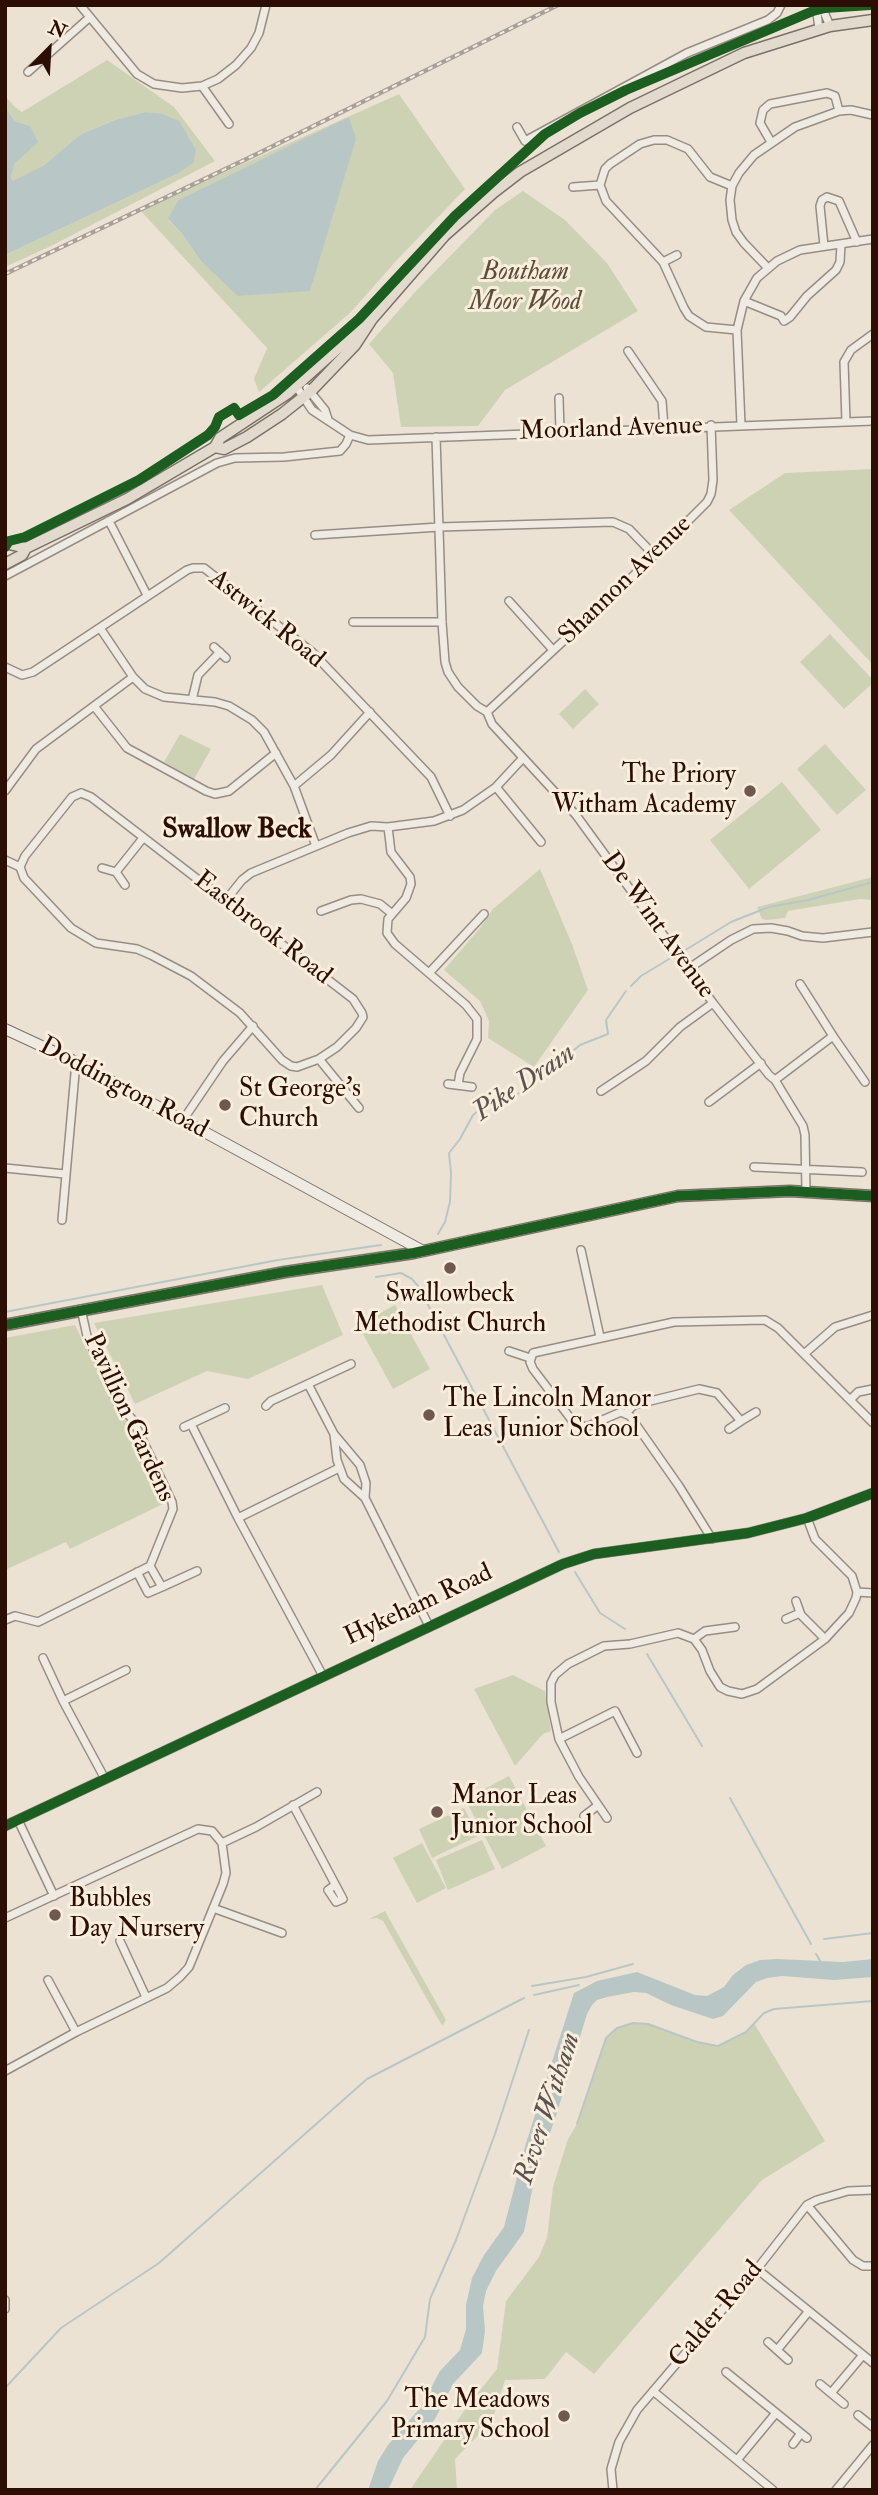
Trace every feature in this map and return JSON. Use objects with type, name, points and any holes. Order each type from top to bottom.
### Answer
[{"type":"main road","points":[[215,447],[224,449],[282,414],[307,395],[355,345],[372,319],[445,235],[520,172],[610,118],[744,53],[824,28],[873,20]]},
{"type":"main road","points":[[5,556],[127,499],[215,447],[220,438],[298,384],[372,319]]},
{"type":"main road","points":[[240,423],[254,425],[269,415],[282,414]]},
{"type":"main road","points":[[5,543],[26,548]]},
{"type":"main road","points":[[5,564],[22,555],[26,548]]},
{"type":"main road","name":"Doddington Road","points":[[5,1029],[76,1062],[423,1251]]},
{"type":"main road","points":[[5,1325],[285,1272],[382,1259],[678,1196],[761,1191],[873,1196]]},
{"type":"main road","points":[[382,1259],[392,1247],[387,1232]]},
{"type":"street","points":[[80,5],[137,74],[154,84],[182,88],[202,86],[218,79],[251,48],[259,33],[267,5]]},
{"type":"street","points":[[517,127],[523,142],[687,53],[768,20],[777,13],[781,5]]},
{"type":"street","points":[[818,5],[824,28]]},
{"type":"street","points":[[28,72],[90,17]]},
{"type":"street","points":[[202,86],[229,124]]},
{"type":"street","points":[[771,142],[761,123],[763,110],[770,104],[827,93],[835,96],[839,111]]},
{"type":"street","points":[[768,268],[736,232],[730,214],[732,186],[745,164],[771,142],[795,127],[839,111],[851,110],[873,115]]},
{"type":"street","points":[[732,186],[710,177],[688,149],[667,140],[640,144],[610,164],[605,169],[600,186],[606,201],[663,262],[690,316],[706,327],[737,330]]},
{"type":"street","points":[[573,187],[600,186]]},
{"type":"street","points":[[824,246],[820,206],[822,200],[827,197],[839,201],[857,242]]},
{"type":"street","points":[[741,425],[737,330],[744,300],[757,278],[787,255],[873,239]]},
{"type":"street","points":[[744,300],[781,316],[784,321],[836,270],[840,262],[841,245]]},
{"type":"street","points":[[663,262],[677,255]]},
{"type":"street","points":[[846,422],[844,362],[850,350],[873,334]]},
{"type":"street","points":[[628,351],[662,401],[664,428]]},
{"type":"street","points":[[5,576],[217,463],[234,458],[284,457],[340,451],[350,435],[329,419],[298,384]]},
{"type":"street","points":[[559,398],[560,432]]},
{"type":"street","name":"Moorland Avenue","points":[[350,435],[368,440],[873,421]]},
{"type":"street","name":"Shannon Avenue","points":[[488,712],[696,514],[711,494],[711,425]]},
{"type":"street","name":"De Wint Avenue","points":[[436,437],[442,622],[445,662],[449,672],[458,687],[477,706],[488,712],[492,724],[576,815],[713,1003],[775,1080],[803,1126],[806,1192]]},
{"type":"street","points":[[109,521],[147,595]]},
{"type":"street","points":[[315,535],[439,527],[613,522],[629,529],[654,555]]},
{"type":"street","name":"Astwick Road","points":[[5,667],[16,674],[28,674],[187,570],[204,568],[312,652],[431,777],[450,816]]},
{"type":"street","points":[[509,601],[553,650]]},
{"type":"street","points":[[353,622],[442,622]]},
{"type":"street","points":[[100,628],[133,677],[145,689],[155,695],[175,699],[215,702],[246,716],[264,732],[294,786],[316,846]]},
{"type":"street","points":[[192,699],[198,676],[220,652]]},
{"type":"street","points":[[6,788],[36,749],[133,677]]},
{"type":"street","points":[[94,706],[127,748],[215,794],[229,791],[276,753]]},
{"type":"street","points":[[294,786],[331,755],[370,712]]},
{"type":"street","points":[[226,900],[251,873],[316,846],[371,827],[434,821],[450,816],[496,787],[522,759]]},
{"type":"street","points":[[496,787],[541,842]]},
{"type":"street","name":"Eastbrook Road","points":[[76,794],[91,797],[353,999],[361,1009],[363,1017],[337,1047],[319,1059],[297,1067],[286,1064],[253,1026],[208,987],[151,955],[137,949],[96,943],[71,928],[24,878],[20,867],[25,856],[76,794]]},
{"type":"street","points":[[388,827],[391,852],[410,877],[411,884],[406,898],[391,913],[387,926],[390,939],[466,1004],[477,1019],[477,1040],[460,1073],[458,1085]]},
{"type":"street","points":[[116,872],[143,838]]},
{"type":"street","name":"Eastbrook Road","points":[[5,860],[20,867]]},
{"type":"street","points":[[102,868],[116,872],[125,885]]},
{"type":"street","points":[[321,911],[361,899],[380,904],[391,913]]},
{"type":"street","points":[[429,973],[484,914]]},
{"type":"street","points":[[686,966],[753,929],[788,931],[823,939],[873,932]]},
{"type":"street","points":[[800,984],[865,1082]]},
{"type":"street","points":[[601,1091],[646,1061],[680,1027],[713,1003]]},
{"type":"street","points":[[183,1120],[223,1061],[253,1026]]},
{"type":"street","points":[[775,1080],[833,1037]]},
{"type":"street","points":[[319,1059],[359,1108]]},
{"type":"street","points":[[62,1220],[76,1062]]},
{"type":"street","points":[[709,1102],[761,1063]]},
{"type":"street","points":[[448,1084],[472,1087]]},
{"type":"street","points":[[754,1167],[862,1172]]},
{"type":"street","points":[[5,1168],[65,1174]]},
{"type":"street","points":[[581,1250],[600,1337]]},
{"type":"street","name":"Pavillion Gardens","points":[[81,1309],[87,1336],[117,1402],[133,1420],[172,1502],[173,1509],[150,1566]]},
{"type":"street","points":[[804,1354],[835,1327],[873,1315]]},
{"type":"street","points":[[530,1358],[537,1351],[674,1322],[765,1320],[774,1324],[873,1423]]},
{"type":"street","points":[[509,1350],[530,1358]]},
{"type":"street","points":[[530,1358],[533,1369],[580,1426],[586,1427],[617,1413],[631,1416],[712,1539]]},
{"type":"street","points":[[266,1406],[271,1401],[351,1364]]},
{"type":"street","points":[[308,1384],[334,1434],[360,1465],[366,1483],[365,1498]]},
{"type":"street","points":[[626,1413],[634,1405],[705,1389],[717,1393],[741,1422]]},
{"type":"street","points":[[850,1400],[858,1392],[873,1389]]},
{"type":"street","points":[[225,1408],[188,1426],[323,1676]]},
{"type":"street","points":[[729,1429],[756,1412]]},
{"type":"street","points":[[334,1434],[339,1468],[350,1486],[365,1498],[429,1626]]},
{"type":"street","points":[[238,1518],[339,1468]]},
{"type":"street","name":"Hykeham Road","points":[[5,1826],[563,1564],[594,1554],[712,1539],[807,1518],[873,1493]]},
{"type":"street","points":[[607,1818],[597,1806],[559,1739],[551,1702],[551,1683],[555,1675],[568,1664],[604,1646],[630,1644],[678,1633],[694,1639],[720,1687],[742,1694],[757,1689],[825,1639],[849,1613],[858,1592],[852,1576],[815,1539],[807,1518]]},
{"type":"street","points":[[5,1620],[15,1616],[38,1622],[150,1566],[162,1587]]},
{"type":"street","points":[[137,1572],[148,1593],[197,1571]]},
{"type":"street","points":[[858,1592],[873,1593]]},
{"type":"street","points":[[796,1601],[800,1613],[825,1639]]},
{"type":"street","points":[[786,1619],[800,1613]]},
{"type":"street","points":[[694,1639],[705,1630],[735,1627]]},
{"type":"street","points":[[43,1658],[105,1779]]},
{"type":"street","points":[[63,1701],[126,1670]]},
{"type":"street","points":[[559,1739],[614,1708],[637,1753]]},
{"type":"street","points":[[222,1843],[317,1792]]},
{"type":"street","points":[[293,1805],[335,1885]]},
{"type":"street","points":[[584,1816],[597,1806]]},
{"type":"street","points":[[18,1820],[54,1896]]},
{"type":"street","points":[[5,1918],[198,1829],[212,1831],[222,1843],[226,1873],[189,1967],[167,1988],[76,2032],[5,2071]]},
{"type":"street","points":[[213,1908],[282,1933]]},
{"type":"street","points":[[120,1941],[146,1997]]},
{"type":"street","points":[[48,1980],[76,2032]]},
{"type":"street","points":[[873,2190],[833,2194],[807,2205],[853,2260],[863,2266],[873,2266]]},
{"type":"street","name":"Calder Road","points":[[612,2490],[611,2469],[619,2441],[637,2410],[757,2269],[807,2205]]},
{"type":"street","points":[[757,2269],[873,2363]]},
{"type":"street","points":[[5,2300],[5,2309]]},
{"type":"street","points":[[777,2350],[809,2311]]},
{"type":"street","points":[[768,2342],[788,2360]]},
{"type":"street","points":[[831,2393],[863,2355]]},
{"type":"street","points":[[726,2372],[804,2436],[793,2444]]},
{"type":"street","points":[[820,2384],[844,2404]]},
{"type":"street","points":[[653,2391],[773,2490]]},
{"type":"street","points":[[737,2460],[776,2413]]},
{"type":"street","points":[[858,2415],[873,2427]]},
{"type":"street","points":[[836,2490],[873,2445]]},
{"type":"green space","points":[[107,60],[174,107],[215,161],[5,267],[5,255],[177,174],[145,112],[115,120],[81,134],[44,165],[13,182],[11,177],[15,163],[30,126],[15,121],[5,107],[5,96],[22,112]]},
{"type":"green space","points":[[399,94],[465,189],[351,312],[259,392],[254,379],[267,348],[140,210]],"holes":[[[348,118],[201,261],[182,234],[168,220],[178,200]]]},
{"type":"green space","name":"Boutham Moor Wood","points":[[523,191],[565,220],[607,263],[638,311],[505,390],[478,426],[401,427],[393,373],[369,344],[495,210]]},
{"type":"green space","points":[[873,469],[873,665],[729,510],[785,473]]},
{"type":"green space","points":[[830,634],[873,680],[873,683],[844,709],[800,662]]},
{"type":"green space","points":[[585,689],[599,704],[573,729],[559,714]]},
{"type":"green space","points":[[180,734],[211,749],[194,779],[164,762]]},
{"type":"green space","points":[[825,744],[866,790],[837,815],[797,769]]},
{"type":"green space","points":[[782,782],[821,830],[749,889],[710,840]]},
{"type":"green space","points":[[540,869],[588,990],[534,1067],[488,1038],[489,1021],[480,1001],[444,970],[493,909]]},
{"type":"green space","points":[[873,877],[873,900],[860,899],[788,911],[785,918],[767,920],[762,919],[757,907]]},
{"type":"green space","points":[[322,1285],[343,1335],[248,1379],[207,1371],[135,1404],[94,1323]]},
{"type":"green space","points":[[395,1305],[430,1369],[393,1389],[358,1325]]},
{"type":"green space","points":[[75,1325],[115,1407],[128,1421],[167,1502],[70,1549],[66,1542],[5,1570],[5,1338]]},
{"type":"green space","points":[[513,1675],[545,1691],[551,1731],[543,1734],[515,1766],[474,1689]]},
{"type":"green space","points":[[509,1776],[546,1846],[502,1869],[465,1799]]},
{"type":"green space","points":[[464,1808],[478,1836],[432,1858],[419,1829]]},
{"type":"green space","points":[[482,1840],[495,1869],[448,1890],[436,1860]]},
{"type":"green space","points":[[422,1843],[446,1888],[417,1903],[393,1858]]},
{"type":"green space","points":[[385,1911],[446,2020],[443,2025],[383,1921],[377,1918],[369,1919]]},
{"type":"green space","points":[[633,2023],[648,2024],[697,2042],[718,2046],[746,2033],[754,2023],[825,2141],[762,2180],[594,2374],[566,2352],[545,2379],[505,2380],[492,2421],[455,2459],[457,2490],[410,2490],[468,2405],[497,2369],[506,2301],[539,2257],[547,2238],[553,2187],[606,2038],[617,2028]]},
{"type":"water","points":[[5,107],[15,121],[30,126],[38,142],[15,163],[11,177],[13,181],[44,165],[81,134],[115,120],[145,112],[162,114],[179,121],[196,150],[193,163],[177,174],[5,255]]},
{"type":"water","points":[[349,117],[356,139],[310,291],[238,296],[201,261],[168,219],[178,200]]},
{"type":"water","name":"River Witham","points":[[873,1959],[873,1977],[834,1980],[782,1976],[767,1978],[756,1982],[723,2016],[713,2019],[671,2005],[646,1993],[634,1992],[607,1997],[592,2005],[535,2175],[524,2232],[496,2271],[486,2291],[482,2353],[453,2384],[435,2419],[403,2458],[388,2490],[368,2490],[378,2461],[388,2445],[420,2408],[440,2371],[460,2350],[466,2329],[466,2305],[472,2278],[504,2227],[526,2143],[574,1993],[597,1981],[637,1972],[695,1995],[707,1996],[724,1987],[733,1975],[746,1965],[760,1960],[843,1962]]},
{"type":"waterway","name":"Pike Drain","points":[[679,954],[731,922],[769,907],[808,900],[873,882]]},
{"type":"waterway","name":"Pike Drain","points":[[631,986],[641,976],[674,956]]},
{"type":"waterway","name":"Pike Drain","points":[[438,1234],[445,1222],[450,1202],[449,1153],[473,1115],[491,1101],[506,1101],[533,1085],[580,1045],[608,1034],[606,1020],[626,991]]},
{"type":"waterway","name":"Pike Drain","points":[[5,1312],[278,1260],[381,1245]]},
{"type":"waterway","points":[[376,1277],[401,1273],[418,1286],[559,1552]]},
{"type":"waterway","points":[[575,1572],[600,1613],[625,1629]]},
{"type":"waterway","points":[[647,1654],[702,1746]]},
{"type":"waterway","points":[[730,1798],[811,1944]]},
{"type":"waterway","points":[[824,1939],[873,1933]]},
{"type":"waterway","points":[[816,1954],[821,1962]]},
{"type":"waterway","points":[[532,1986],[586,1977],[633,1964]]},
{"type":"waterway","points":[[534,1995],[579,1985]]},
{"type":"waterway","points":[[5,2388],[61,2328],[159,2263],[367,2079],[524,1998]]},
{"type":"waterway","points":[[577,2124],[606,2038],[617,2028],[633,2023],[648,2024],[697,2042],[718,2046],[746,2032],[764,2013],[774,2009],[873,2001]]},
{"type":"waterway","points":[[315,2490],[387,2401],[425,2337],[430,2299],[456,2240],[529,2030]]},
{"type":"railway","points":[[5,274],[257,154],[558,5]]},
{"type":"cycle path","points":[[5,547],[9,541],[25,537],[139,480],[208,435],[219,417],[234,408],[239,415],[273,395],[359,319],[455,216],[545,134],[626,90],[813,11],[870,5]]},
{"type":"cycle path","points":[[5,1325],[285,1272],[414,1253],[678,1196],[790,1191],[873,1196]]},
{"type":"cycle path","points":[[5,1826],[563,1564],[594,1554],[748,1533],[807,1518],[873,1493]]},
{"type":"place","name":"The Priory Witham Academy","points":[[750,791]]},
{"type":"place","name":"St George's Church","points":[[225,1105]]},
{"type":"place","name":"Swallowbeck Methodist Church","points":[[450,1268]]},
{"type":"place","name":"The Lincoln Manor Leas Junior School","points":[[429,1415]]},
{"type":"place","name":"Manor Leas Junior School","points":[[437,1812]]},
{"type":"place","name":"Bubbles Day Nursery","points":[[55,1915]]},
{"type":"place","name":"The Meadows Primary School","points":[[564,2416]]},
{"type":"district","name":"Swallow Beck","points":[[237,831]]}]
